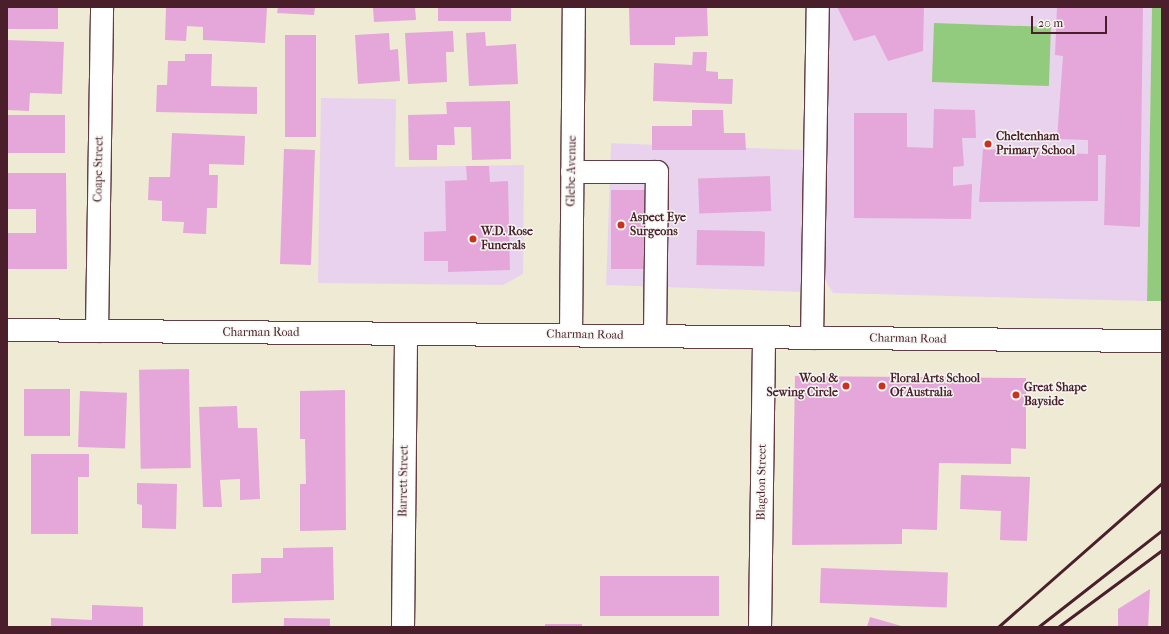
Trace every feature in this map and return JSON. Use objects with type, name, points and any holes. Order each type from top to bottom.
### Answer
[{"type":"street","name":"Coape Street","points":[[97,331],[102,7]]},
{"type":"street","name":"Glebe Avenue","points":[[571,335],[574,7]]},
{"type":"street","points":[[812,338],[818,7]]},
{"type":"street","points":[[572,172],[657,172],[655,336]]},
{"type":"street","name":"Charman Road","points":[[7,330],[1162,341]]},
{"type":"street","name":"Barrett Street","points":[[403,627],[406,334]]},
{"type":"street","name":"Blagdon Street","points":[[760,627],[764,338]]},
{"type":"shaded area","name":"Cheltenham Primary School","points":[[829,7],[1152,7],[1147,301],[833,293],[825,280]]},
{"type":"shaded area","points":[[321,98],[396,99],[395,167],[524,165],[523,274],[503,285],[318,283]]},
{"type":"shaded area","points":[[611,143],[806,150],[801,292],[606,285]]},
{"type":"green space","points":[[1152,7],[1162,7],[1162,301],[1147,301]]},
{"type":"green space","points":[[934,23],[1051,27],[1049,86],[932,82]]},
{"type":"building","points":[[7,7],[58,7],[58,29],[7,29]]},
{"type":"building","points":[[166,7],[267,7],[265,43],[203,40],[203,27],[187,26],[186,41],[165,40]]},
{"type":"building","points":[[278,7],[315,7],[314,15],[277,13]]},
{"type":"building","points":[[373,7],[415,7],[416,20],[374,22]]},
{"type":"building","points":[[438,7],[511,7],[511,21],[438,21]]},
{"type":"building","points":[[629,7],[707,7],[708,36],[675,37],[675,45],[630,45]]},
{"type":"building","points":[[837,7],[924,7],[923,51],[888,61],[875,35],[854,41]]},
{"type":"building","points":[[1057,7],[1143,7],[1140,227],[1104,225],[1106,155],[1098,155],[1098,201],[979,202],[983,149],[1088,154],[1088,140],[1057,139],[1063,56],[1055,55]]},
{"type":"building","points":[[453,31],[454,52],[446,52],[447,82],[408,84],[405,33]]},
{"type":"building","points":[[485,32],[486,46],[516,44],[518,84],[469,86],[466,33]]},
{"type":"building","points":[[389,33],[390,50],[398,49],[400,81],[358,84],[355,35]]},
{"type":"building","points":[[285,35],[316,35],[316,137],[285,137]]},
{"type":"building","points":[[7,40],[64,42],[62,94],[30,93],[29,111],[7,110]]},
{"type":"building","points":[[693,52],[707,52],[706,71],[718,72],[718,79],[733,79],[732,104],[653,101],[654,63],[692,65]]},
{"type":"building","points":[[185,54],[212,54],[211,86],[257,87],[257,114],[156,112],[157,85],[167,85],[168,61],[185,61]]},
{"type":"building","points":[[510,101],[511,159],[472,160],[471,127],[454,127],[455,145],[437,145],[437,160],[409,160],[408,115],[447,114],[446,102]]},
{"type":"building","points":[[934,109],[975,110],[976,138],[962,138],[964,166],[953,167],[953,186],[972,184],[971,219],[854,218],[854,113],[907,113],[907,147],[933,148]]},
{"type":"building","points":[[692,110],[723,110],[724,133],[745,133],[746,150],[652,150],[652,126],[692,126]]},
{"type":"building","points":[[7,115],[65,115],[65,153],[7,153]]},
{"type":"building","points":[[172,133],[245,136],[244,165],[209,164],[209,175],[218,175],[217,208],[207,208],[206,234],[183,233],[184,222],[162,221],[162,201],[148,200],[149,177],[170,177]]},
{"type":"building","points":[[284,149],[315,150],[311,265],[280,264]]},
{"type":"building","points":[[466,166],[489,166],[490,182],[508,181],[510,270],[448,272],[448,261],[424,261],[424,232],[446,231],[445,181],[467,180]]},
{"type":"building","points":[[7,173],[66,173],[67,269],[7,269],[7,233],[36,233],[36,209],[7,209]]},
{"type":"building","points":[[770,176],[771,211],[699,213],[698,179]]},
{"type":"building","points":[[611,190],[647,190],[647,269],[611,269]]},
{"type":"building","points":[[697,230],[765,231],[764,266],[696,265]]},
{"type":"building","points":[[189,369],[191,468],[141,469],[139,370]]},
{"type":"building","points":[[795,376],[1026,378],[1026,449],[1011,448],[1011,464],[939,463],[937,530],[902,529],[902,544],[792,545]]},
{"type":"building","points":[[24,389],[70,389],[70,436],[24,436]]},
{"type":"building","points":[[345,390],[346,530],[300,531],[300,484],[306,484],[305,439],[300,439],[300,391]]},
{"type":"building","points":[[80,391],[127,393],[125,449],[78,447]]},
{"type":"building","points":[[237,406],[238,428],[257,428],[260,499],[240,500],[240,479],[220,480],[222,507],[203,507],[199,407]]},
{"type":"building","points":[[31,454],[89,454],[89,477],[78,477],[78,534],[31,534]]},
{"type":"building","points":[[961,475],[1030,477],[1027,541],[1000,540],[1001,511],[960,509]]},
{"type":"building","points":[[137,483],[177,484],[176,529],[142,528],[142,505],[137,504]]},
{"type":"building","points":[[333,547],[334,600],[232,603],[232,574],[261,573],[261,558],[283,558],[283,548]]},
{"type":"building","points":[[821,568],[948,572],[947,607],[820,603]]},
{"type":"building","points":[[600,576],[719,576],[719,616],[600,616]]},
{"type":"building","points":[[1150,589],[1148,627],[1118,627],[1118,609]]},
{"type":"building","points":[[92,605],[143,607],[143,627],[51,627],[51,618],[92,620]]},
{"type":"building","points":[[870,617],[905,627],[867,627]]},
{"type":"building","points":[[284,618],[330,619],[330,627],[284,627]]},
{"type":"building","points":[[545,624],[582,624],[582,627],[545,627]]},
{"type":"railway","points":[[998,627],[1162,483]]},
{"type":"railway","points":[[1038,627],[1162,530]]},
{"type":"railway","points":[[1058,627],[1162,550]]},
{"type":"place","name":"Cheltenham Primary School","points":[[988,144]]},
{"type":"place","name":"Aspect Eye Surgeons","points":[[621,225]]},
{"type":"place","name":"W.D. Rose Funerals","points":[[473,239]]},
{"type":"place","name":"Wool & Sewing Circle","points":[[846,386]]},
{"type":"place","name":"Floral Arts School Of Australia","points":[[882,386]]},
{"type":"place","name":"Great Shape Bayside","points":[[1016,395]]}]
